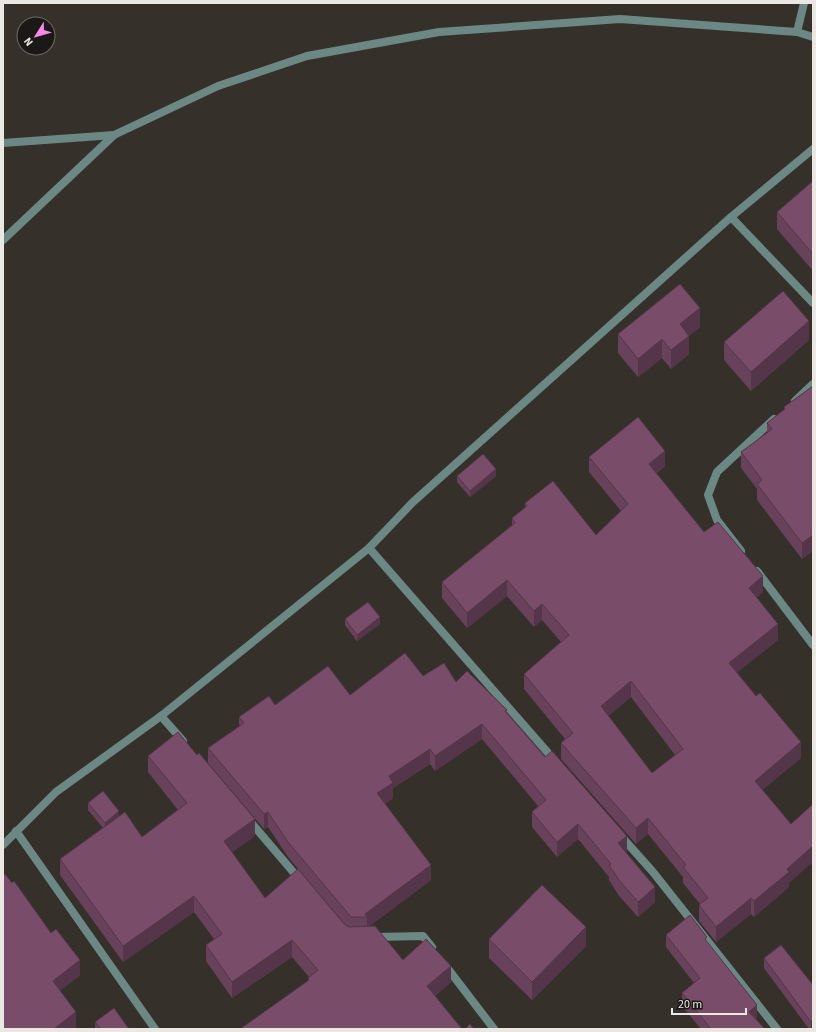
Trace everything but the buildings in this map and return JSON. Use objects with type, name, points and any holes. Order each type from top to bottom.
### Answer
[{"type":"street","points":[[797,32],[804,3]]},
{"type":"street","points":[[3,240],[114,134],[218,86],[307,56],[439,32],[620,19],[797,32],[813,37]]},
{"type":"street","points":[[3,143],[114,134]]},
{"type":"street","points":[[3,845],[56,792],[161,716],[369,548],[413,502],[731,217],[813,149]]},
{"type":"street","points":[[731,217],[813,303]]},
{"type":"street","points":[[790,405],[813,384]]},
{"type":"street","points":[[779,415],[716,472],[708,495],[718,520],[813,646]]},
{"type":"street","points":[[369,548],[563,770]]},
{"type":"street","points":[[161,716],[186,746]]},
{"type":"street","points":[[242,812],[303,884]]},
{"type":"street","points":[[616,830],[652,872],[777,1029]]},
{"type":"street","points":[[16,832],[155,1029]]},
{"type":"street","points":[[364,938],[423,936],[494,1029]]}]
